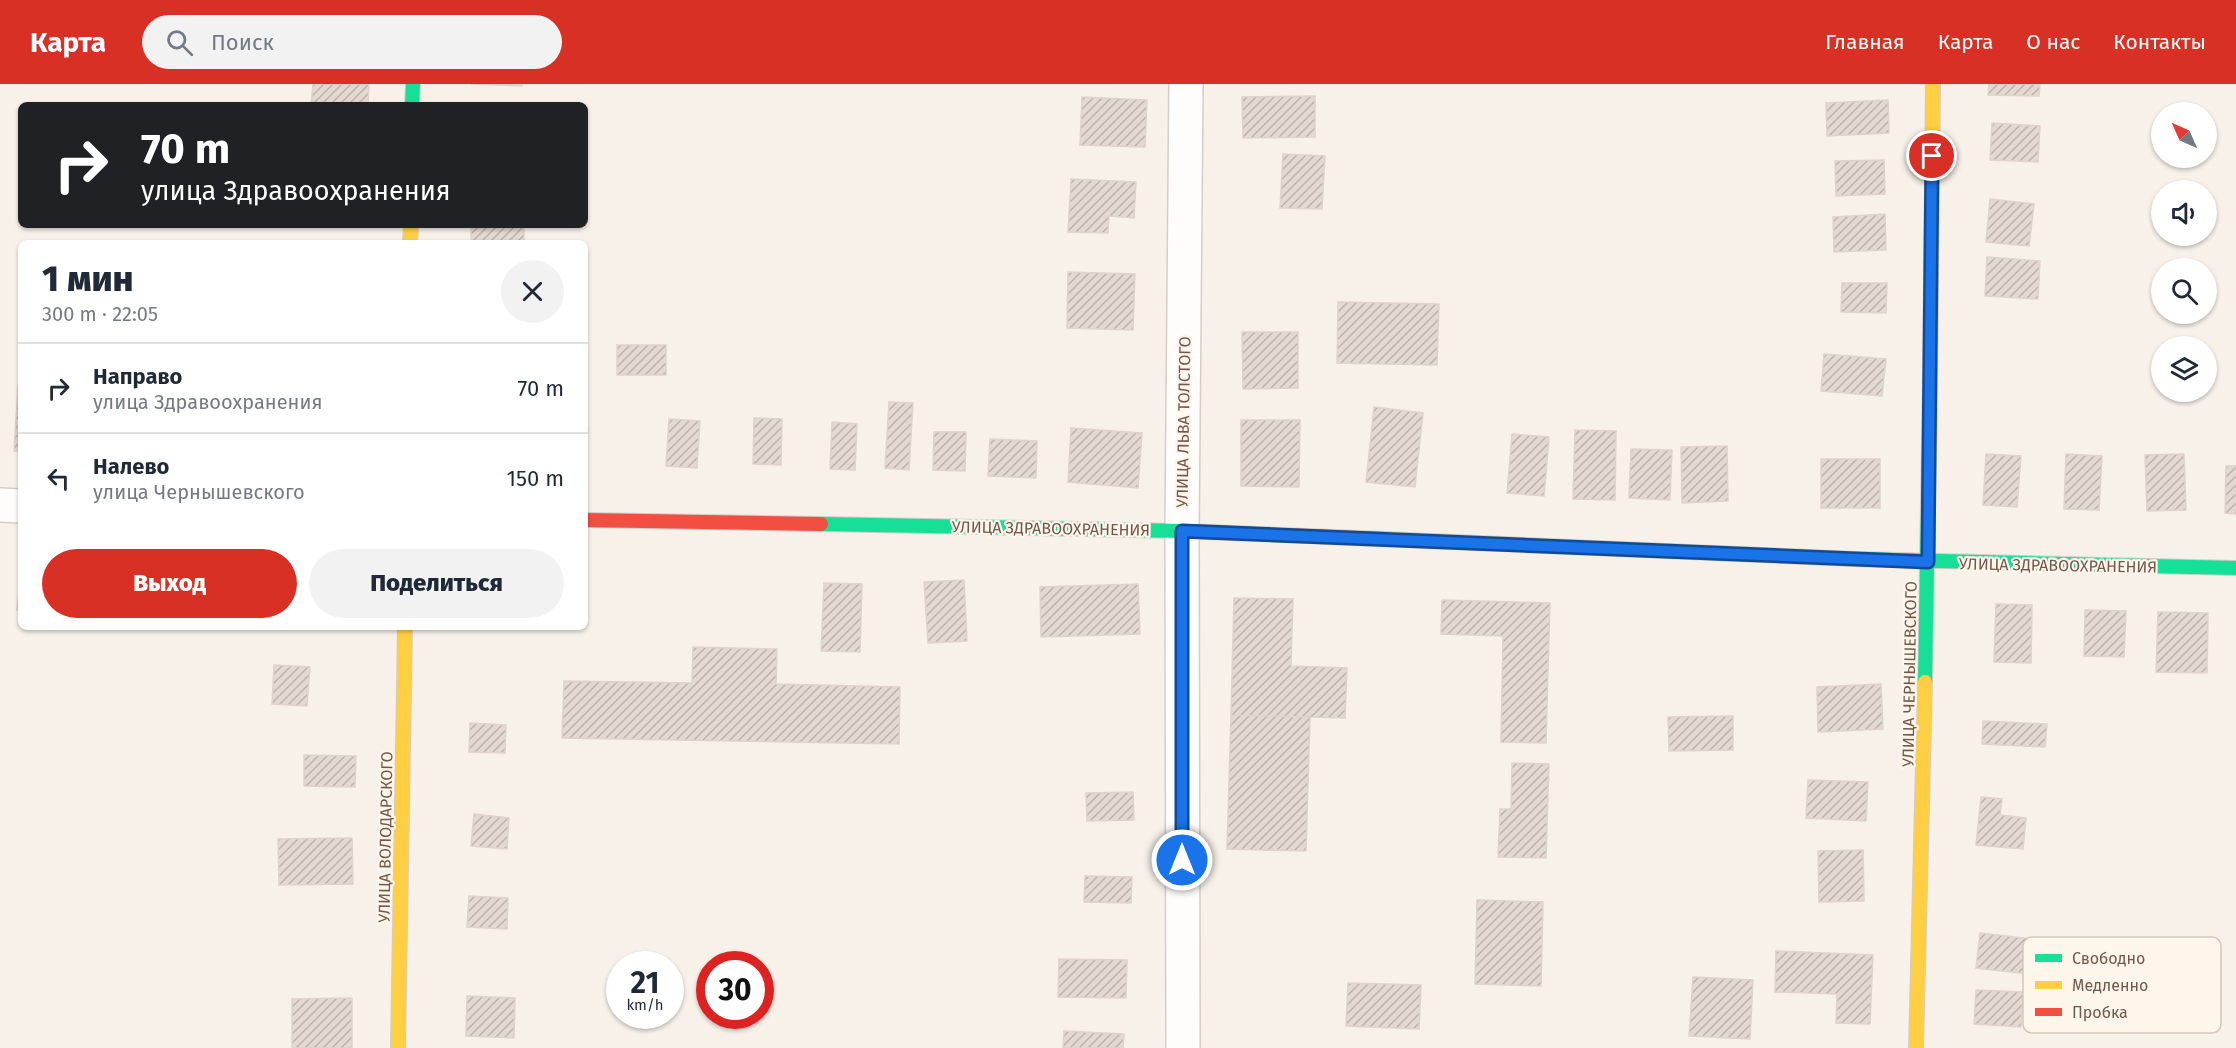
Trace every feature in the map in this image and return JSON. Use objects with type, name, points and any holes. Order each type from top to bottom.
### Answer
[{"type":"street","points":[[412,102],[413,84]]},
{"type":"street","name":"УЛИЦА ЛЬВА ТОЛСТОГО","points":[[1183,1048],[1182,531],[1186,84]]},
{"type":"street","name":"УЛИЦА ЧЕРНЫШЕВСКОГО","points":[[1916,1048],[1928,562],[1933,84]]},
{"type":"street","points":[[0,505],[18,506]]},
{"type":"street","name":"УЛИЦА ЗДРАВООХРАНЕНИЯ","points":[[588,520],[1182,531],[1928,562],[2236,568]]},
{"type":"street","name":"УЛИЦА ВОЛОДАРСКОГО","points":[[398,1048],[405,630]]},
{"type":"building","points":[[313,84],[369,84],[368,102],[311,102]]},
{"type":"building","points":[[471,84],[522,84],[522,86]]},
{"type":"building","points":[[1989,84],[2040,84],[2039,96],[1988,95]]},
{"type":"building","points":[[1315,96],[1315,137],[1243,138],[1242,97]]},
{"type":"building","points":[[1082,97],[1147,100],[1145,147],[1080,145]]},
{"type":"building","points":[[1888,100],[1889,133],[1827,136],[1826,103]]},
{"type":"building","points":[[1992,123],[2040,126],[2038,162],[1990,160]]},
{"type":"building","points":[[1283,154],[1325,156],[1322,209],[1280,208]]},
{"type":"building","points":[[1884,160],[1885,194],[1836,196],[1835,161]]},
{"type":"building","points":[[1071,179],[1136,182],[1134,218],[1109,216],[1108,233],[1068,232]]},
{"type":"building","points":[[1990,199],[2034,204],[2029,246],[1986,242]]},
{"type":"building","points":[[1885,214],[1886,250],[1834,252],[1833,217]]},
{"type":"building","points":[[471,228],[524,228],[524,240],[471,240]]},
{"type":"building","points":[[1987,257],[2040,261],[2038,299],[1985,296]]},
{"type":"building","points":[[1068,272],[1135,274],[1133,330],[1067,328]]},
{"type":"building","points":[[1842,283],[1887,283],[1886,313],[1841,312]]},
{"type":"building","points":[[1338,302],[1439,304],[1437,365],[1337,363]]},
{"type":"building","points":[[1242,332],[1298,332],[1298,388],[1243,389]]},
{"type":"building","points":[[617,345],[666,345],[666,375],[617,375]]},
{"type":"building","points":[[1824,354],[1886,359],[1882,396],[1821,391]]},
{"type":"building","points":[[18,385],[18,451],[14,451]]},
{"type":"building","points":[[889,402],[913,403],[909,470],[885,468]]},
{"type":"building","points":[[1374,407],[1423,413],[1415,487],[1366,482]]},
{"type":"building","points":[[754,418],[782,419],[781,465],[753,464]]},
{"type":"building","points":[[669,419],[700,421],[697,468],[666,466]]},
{"type":"building","points":[[1241,420],[1300,420],[1299,487],[1241,486]]},
{"type":"building","points":[[832,422],[857,424],[855,470],[830,469]]},
{"type":"building","points":[[1071,428],[1142,433],[1138,488],[1068,482]]},
{"type":"building","points":[[1575,430],[1616,431],[1615,500],[1573,499]]},
{"type":"building","points":[[934,432],[966,432],[965,471],[933,470]]},
{"type":"building","points":[[1512,434],[1549,437],[1544,496],[1507,493]]},
{"type":"building","points":[[990,439],[1037,441],[1036,478],[988,476]]},
{"type":"building","points":[[1727,446],[1728,501],[1682,503],[1681,447]]},
{"type":"building","points":[[1631,449],[1672,450],[1670,500],[1629,498]]},
{"type":"building","points":[[1986,454],[2021,456],[2017,507],[1983,505]]},
{"type":"building","points":[[2066,454],[2102,456],[2099,510],[2064,509]]},
{"type":"building","points":[[2184,454],[2186,510],[2147,511],[2145,455]]},
{"type":"building","points":[[1821,459],[1880,459],[1880,508],[1821,508]]},
{"type":"building","points":[[2226,466],[2236,466],[2236,514],[2225,513]]},
{"type":"building","points":[[964,580],[967,641],[928,643],[924,582]]},
{"type":"building","points":[[824,583],[862,584],[860,652],[821,651]]},
{"type":"building","points":[[1138,584],[1140,634],[1041,637],[1040,587]]},
{"type":"building","points":[[1234,598],[1293,599],[1291,666],[1347,668],[1345,718],[1231,715]]},
{"type":"building","points":[[1442,600],[1550,603],[1546,743],[1501,742],[1503,636],[1441,634]]},
{"type":"building","points":[[1996,604],[2032,605],[2031,663],[1994,662]]},
{"type":"building","points":[[2085,610],[2126,611],[2124,657],[2084,656]]},
{"type":"building","points":[[2158,612],[2208,613],[2207,673],[2156,672]]},
{"type":"building","points":[[693,647],[777,649],[776,684],[900,687],[899,744],[562,738],[564,681],[692,683]]},
{"type":"building","points":[[274,665],[310,667],[307,706],[272,704]]},
{"type":"building","points":[[1881,684],[1883,729],[1818,732],[1817,687]]},
{"type":"building","points":[[1231,715],[1310,717],[1306,851],[1227,849]]},
{"type":"building","points":[[1733,716],[1733,750],[1669,751],[1668,717]]},
{"type":"building","points":[[1983,721],[2047,724],[2045,747],[1982,744]]},
{"type":"building","points":[[470,723],[506,725],[505,753],[469,752]]},
{"type":"building","points":[[304,755],[356,756],[355,787],[304,786]]},
{"type":"building","points":[[1512,763],[1549,764],[1546,858],[1498,857],[1500,809],[1511,809]]},
{"type":"building","points":[[1808,780],[1868,782],[1866,821],[1806,818]]},
{"type":"building","points":[[1133,792],[1134,820],[1087,821],[1086,793]]},
{"type":"building","points":[[1981,797],[2002,799],[2000,815],[2026,818],[2023,849],[1976,845]]},
{"type":"building","points":[[474,814],[509,818],[507,849],[471,846]]},
{"type":"building","points":[[352,838],[353,884],[279,885],[278,839]]},
{"type":"building","points":[[1863,850],[1864,901],[1819,902],[1818,851]]},
{"type":"building","points":[[1085,876],[1132,877],[1131,903],[1084,902]]},
{"type":"building","points":[[469,896],[508,898],[507,929],[467,927]]},
{"type":"building","points":[[1477,900],[1543,902],[1541,986],[1475,984]]},
{"type":"building","points":[[1980,933],[2023,938],[2023,973],[1976,968]]},
{"type":"building","points":[[1776,951],[1873,955],[1870,1024],[1836,1023],[1837,994],[1775,992]]},
{"type":"building","points":[[1059,959],[1127,960],[1126,998],[1058,997]]},
{"type":"building","points":[[1693,977],[1753,980],[1750,1039],[1689,1036]]},
{"type":"building","points":[[1348,983],[1421,985],[1419,1029],[1346,1026]]},
{"type":"building","points":[[1976,990],[2023,992],[2021,1027],[1974,1024]]},
{"type":"building","points":[[467,996],[515,998],[514,1038],[466,1036]]},
{"type":"building","points":[[352,998],[352,1048],[292,1048],[292,999]]},
{"type":"building","points":[[1064,1031],[1124,1034],[1123,1048],[1063,1048]]},
{"type":"traffic: fast","points":[[412,102],[413,84]]},
{"type":"traffic: fast","points":[[1925,682],[1930,386]]},
{"type":"traffic: fast","points":[[821,524],[1182,531]]},
{"type":"traffic: fast","points":[[1855,559],[2236,568]]},
{"type":"traffic: slow","points":[[1930,386],[1933,84]]},
{"type":"traffic: slow","points":[[410,240],[411,228]]},
{"type":"traffic: slow","points":[[1384,539],[1855,559]]},
{"type":"traffic: slow","points":[[398,1048],[405,630]]},
{"type":"traffic: slow","points":[[1916,1048],[1925,682]]},
{"type":"traffic: jam","points":[[588,520],[821,524]]},
{"type":"traffic: jam","points":[[1182,531],[1384,539]]},
{"type":"route","points":[[1182,860],[1182,531],[1928,562],[1932,156]]}]
